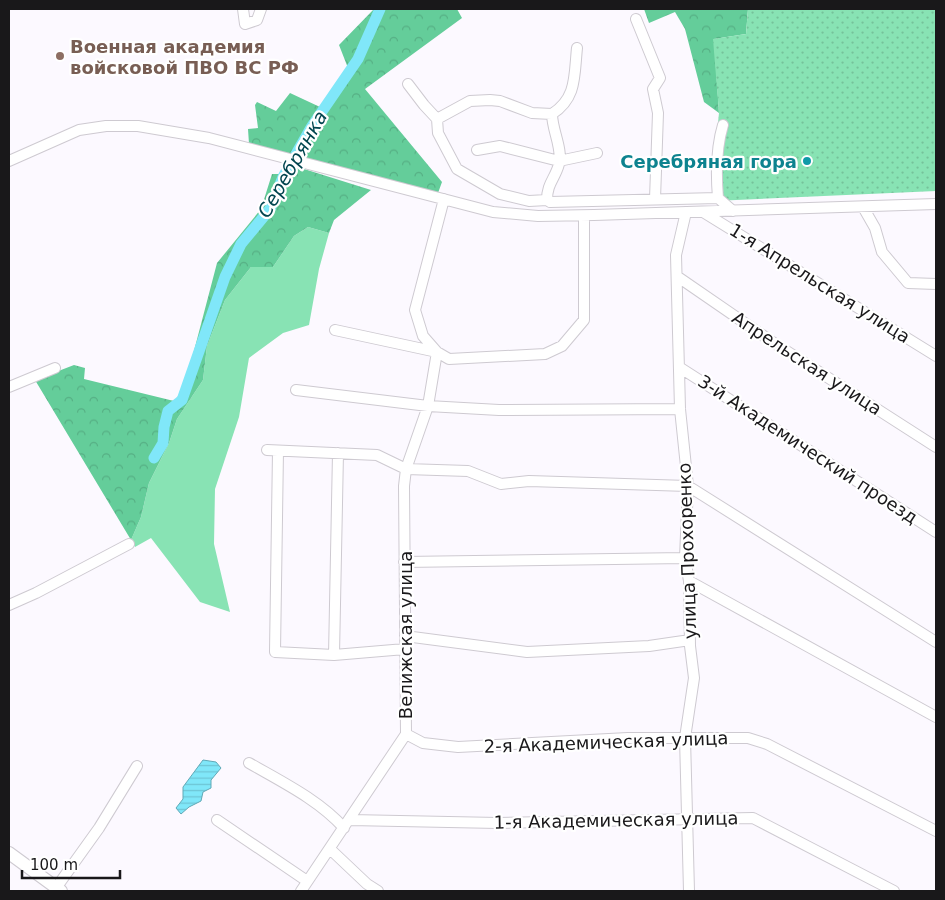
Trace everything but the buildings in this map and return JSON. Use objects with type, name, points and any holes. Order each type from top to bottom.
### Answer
[{"type":"main road","points":[[9,854],[58,889]]},
{"type":"street","points":[[242,9],[245,24],[257,20],[261,9]]},
{"type":"street","points":[[636,19],[660,78],[653,89],[658,113],[655,199]]},
{"type":"street","points":[[437,119],[470,101],[490,100],[500,101],[532,112],[552,114],[563,107],[570,97],[577,48]]},
{"type":"street","points":[[408,84],[437,119],[438,133],[457,169],[500,194],[529,201],[547,200],[550,202],[718,198],[733,211]]},
{"type":"street","points":[[547,200],[547,188],[559,161],[552,114]]},
{"type":"street","points":[[718,198],[719,136],[723,125]]},
{"type":"street","points":[[9,161],[79,130],[106,126],[138,126],[209,138],[493,212],[538,216],[584,216],[936,204]]},
{"type":"street","points":[[477,150],[500,146],[559,161],[597,153]]},
{"type":"street","points":[[437,352],[423,336],[415,310],[444,199]]},
{"type":"street","points":[[863,206],[875,228],[882,252],[908,283],[936,284]]},
{"type":"street","name":"улица Прохоренко","points":[[686,212],[676,255],[680,409],[688,486],[685,558],[689,581],[690,640],[694,678],[684,738],[689,891]]},
{"type":"street","name":"1-я Апрельская улица","points":[[703,212],[936,356]]},
{"type":"street","points":[[335,330],[437,352],[449,359],[545,354],[562,346],[584,320],[584,216]]},
{"type":"street","name":"Апрельская улица","points":[[678,277],[771,341],[936,446]]},
{"type":"street","name":"Велижская улица","points":[[300,891],[406,734],[404,486],[406,470],[428,406],[437,352]]},
{"type":"street","name":"3-й Академический проезд","points":[[679,367],[936,532]]},
{"type":"street","points":[[9,387],[55,368]]},
{"type":"street","name":"3-й Академический проезд","points":[[296,390],[428,406],[509,410],[680,409]]},
{"type":"street","points":[[405,649],[334,655],[274,652],[272,451],[377,455],[406,470],[468,471],[501,484],[529,481],[688,486],[936,642]]},
{"type":"street","points":[[334,655],[338,453]]},
{"type":"street","points":[[9,605],[36,593],[129,544]]},
{"type":"street","points":[[404,562],[685,558]]},
{"type":"street","points":[[689,581],[936,717]]},
{"type":"street","points":[[405,636],[527,652],[649,646],[690,640]]},
{"type":"street","name":"2-я Академическая улица","points":[[406,734],[423,743],[458,747],[628,738],[748,738],[767,744],[936,831]]},
{"type":"street","points":[[249,763],[297,791],[347,824]]},
{"type":"street","points":[[58,889],[99,828],[137,766]]},
{"type":"street","name":"1-я Академическая улица","points":[[347,824],[753,818],[894,891]]},
{"type":"street","points":[[217,820],[307,882]]},
{"type":"street","points":[[330,849],[367,884],[378,891]]},
{"type":"green space","points":[[374,9],[457,9],[462,18],[365,89],[442,182],[438,193],[249,144],[248,129],[258,128],[255,105],[257,102],[276,111],[290,93],[320,107],[348,68],[339,45]]},
{"type":"green space","points":[[644,9],[748,9],[746,34],[714,39],[719,113],[704,102],[685,29],[675,12],[649,23]]},
{"type":"green space","points":[[748,9],[936,9],[936,191],[714,201],[715,153],[719,113],[713,39],[746,34]]},
{"type":"green space","points":[[285,163],[371,190],[334,220],[329,233],[308,227],[294,236],[273,267],[251,267],[225,300],[207,346],[203,380],[177,419],[169,443],[149,483],[141,517],[131,540],[35,380],[74,365],[85,368],[84,379],[174,401],[184,389],[217,263],[261,209],[272,174],[281,174]]},
{"type":"green space","points":[[308,227],[329,233],[319,269],[309,325],[283,333],[249,358],[239,417],[215,489],[214,544],[230,612],[200,602],[151,538],[135,547],[131,540],[141,517],[149,483],[169,443],[177,419],[203,380],[207,346],[225,300],[251,267],[273,267],[294,236]]},
{"type":"water","points":[[203,760],[216,762],[221,768],[211,780],[211,788],[203,792],[201,801],[189,807],[181,814],[176,808],[183,799],[183,787]]},
{"type":"waterway","name":"Серебрянка","points":[[154,458],[163,443],[168,411],[182,400],[225,277],[241,244],[270,209],[283,177],[312,126],[358,59],[380,9]]},
{"type":"place","name":"Военная академия войсковой ПВО ВС РФ","points":[[60,56]]},
{"type":"place","name":"Серебряная гора","points":[[807,161]]}]
